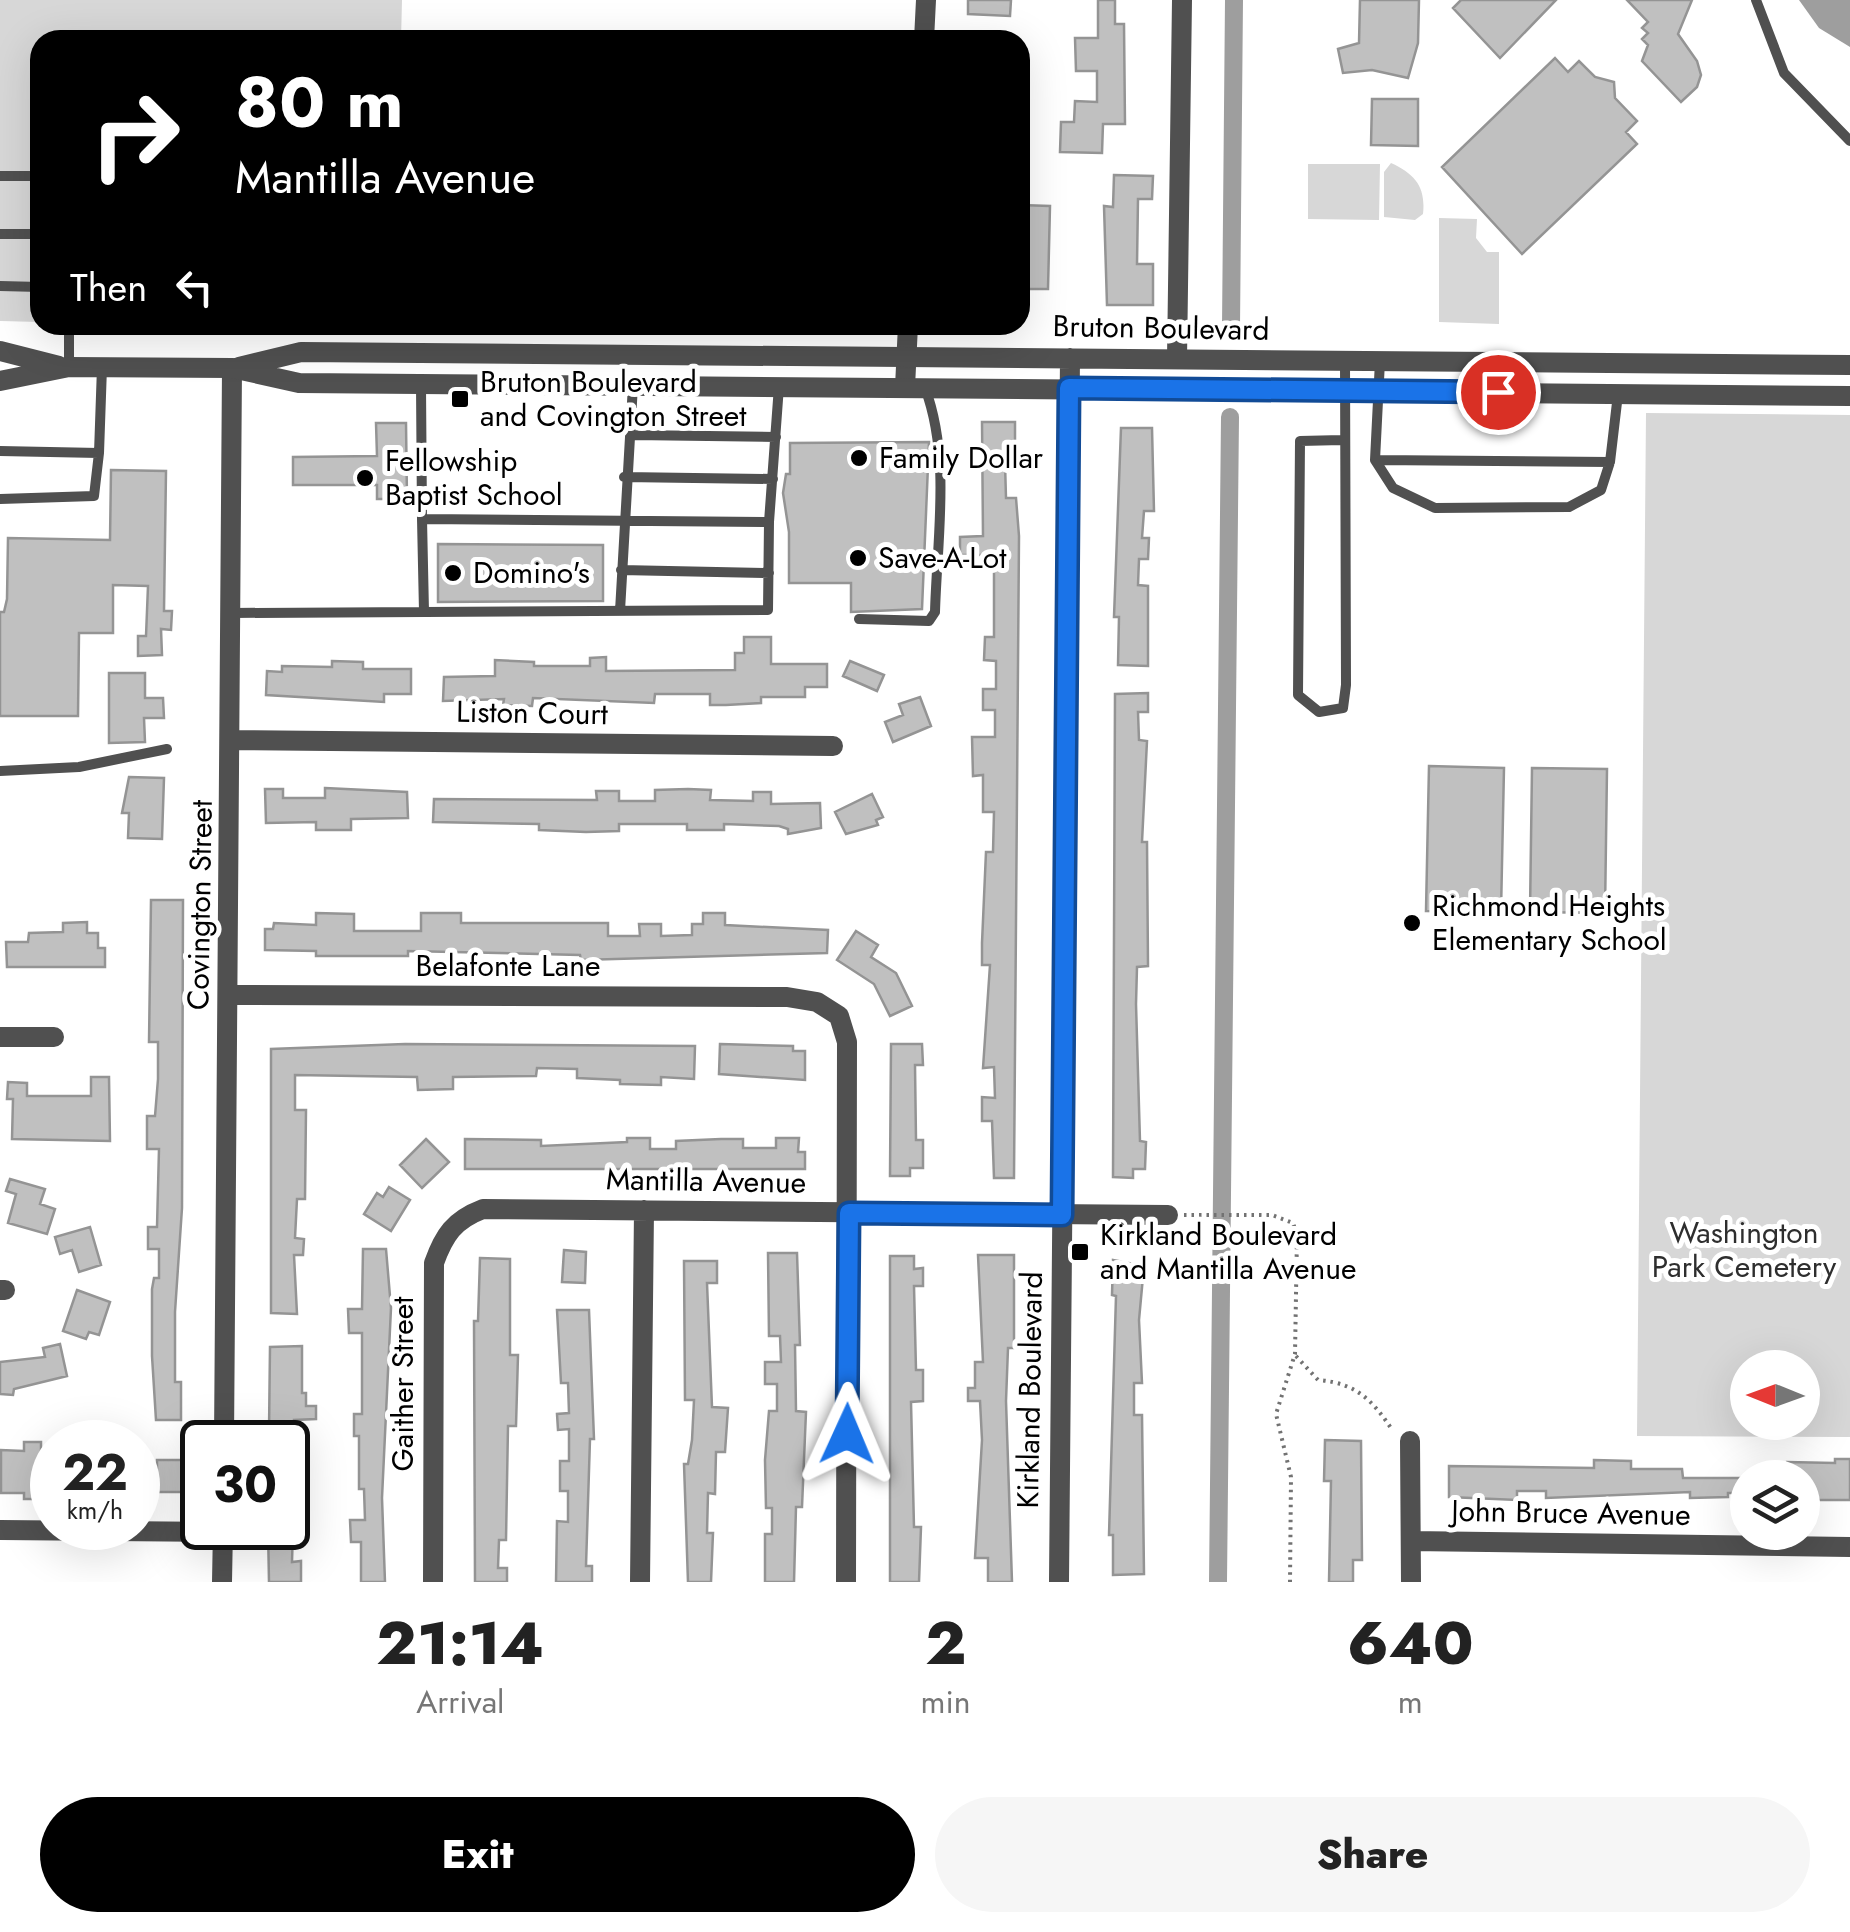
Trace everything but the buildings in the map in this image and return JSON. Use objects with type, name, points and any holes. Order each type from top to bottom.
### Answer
[{"type":"street","points":[[924,30],[926,0]]},
{"type":"street","points":[[1177,358],[1182,0]]},
{"type":"street","points":[[908,335],[907,355],[915,387]]},
{"type":"street","name":"Bruton Boulevard","points":[[0,351],[65,367]]},
{"type":"street","name":"Bruton Boulevard","points":[[232,368],[301,352],[1850,366]]},
{"type":"street","points":[[472,353],[472,384]]},
{"type":"street","points":[[633,354],[633,385]]},
{"type":"street","name":"Kirkland Boulevard","points":[[1059,1582],[1070,358]]},
{"type":"street","points":[[1618,393],[1619,363]]},
{"type":"street","name":"Bruton Boulevard","points":[[0,380],[65,367],[232,368],[299,383],[1850,396]]},
{"type":"street","name":"Covington Street","points":[[224,1420],[232,368]]},
{"type":"street","name":"Liston Court","points":[[232,740],[832,746]]},
{"type":"street","name":"Belafonte Lane","points":[[229,995],[787,998],[818,1002],[839,1016],[847,1042],[849,1213]]},
{"type":"street","points":[[0,1037],[54,1037]]},
{"type":"street","name":"Mantilla Avenue","points":[[482,1209],[1179,1215]]},
{"type":"street","name":"Gaither Street","points":[[433,1582],[434,1263],[443,1239],[461,1218],[482,1209]]},
{"type":"street","points":[[640,1582],[644,1210]]},
{"type":"street","points":[[846,1582],[849,1213]]},
{"type":"street","points":[[1410,1440],[1411,1582]]},
{"type":"street","points":[[0,1530],[180,1530]]},
{"type":"street","name":"John Bruce Avenue","points":[[1411,1541],[1850,1547]]},
{"type":"street","points":[[222,1550],[222,1582]]},
{"type":"lane","points":[[1756,0],[1784,73],[1850,141]]},
{"type":"lane","points":[[0,176],[30,176]]},
{"type":"lane","points":[[0,234],[30,234]]},
{"type":"lane","points":[[0,286],[30,287]]},
{"type":"lane","points":[[65,367],[68,335]]},
{"type":"lane","points":[[1342,440],[1300,441],[1298,696],[1319,712],[1343,708],[1346,685],[1344,360]]},
{"type":"lane","points":[[1380,360],[1376,460],[1393,488],[1435,508],[1569,507],[1601,490],[1610,462],[1618,393]]},
{"type":"lane","points":[[0,499],[94,496],[102,367]]},
{"type":"lane","points":[[421,384],[424,612]]},
{"type":"lane","points":[[620,611],[624,477],[633,434],[633,385]]},
{"type":"lane","points":[[232,613],[768,610],[779,386]]},
{"type":"lane","points":[[859,619],[929,621],[935,612],[939,458],[935,416],[915,387]]},
{"type":"lane","points":[[633,434],[776,437]]},
{"type":"lane","points":[[0,451],[99,454]]},
{"type":"lane","points":[[1376,460],[1392,464],[1610,462]]},
{"type":"lane","points":[[624,477],[773,479]]},
{"type":"lane","points":[[422,519],[770,522]]},
{"type":"lane","points":[[621,570],[769,572]]},
{"type":"lane","points":[[0,770],[79,767],[168,749]]},
{"type":"path","points":[[1179,1215],[1283,1217],[1292,1223],[1297,1236],[1294,1354],[1276,1414],[1291,1477],[1290,1582]]},
{"type":"path","points":[[1294,1354],[1310,1376],[1371,1398],[1391,1429],[1410,1440]]},
{"type":"green space","points":[[0,0],[402,0],[401,30],[30,30],[30,322],[0,321]]},
{"type":"green space","points":[[1391,163],[1407,172],[1421,189],[1423,214],[1415,220],[1384,217],[1384,172]]},
{"type":"green space","points":[[1308,164],[1380,164],[1379,220],[1308,219]]},
{"type":"green space","points":[[1439,218],[1477,219],[1476,238],[1487,252],[1499,252],[1499,324],[1439,322]]},
{"type":"green space","name":"Washington Park Cemetery","points":[[1646,413],[1850,415],[1850,1437],[1820,1437],[1820,1350],[1730,1350],[1730,1436],[1637,1436]]},
{"type":"shaded area","points":[[1799,0],[1850,0],[1850,47],[1819,28]]},
{"type":"waterway","points":[[1231,327],[1234,0]]},
{"type":"waterway","points":[[1218,1582],[1230,417]]},
{"type":"place","name":"Bruton Boulevard and Covington Street","points":[[460,399]]},
{"type":"place","name":"Family Dollar","points":[[859,458]]},
{"type":"place","name":"Fellowship Baptist School","points":[[365,478]]},
{"type":"place","name":"Save-A-Lot","points":[[858,558]]},
{"type":"place","name":"Domino's","points":[[453,573]]},
{"type":"place","name":"Richmond Heights Elementary School","points":[[1412,923]]},
{"type":"place","name":"Kirkland Boulevard and Mantilla Avenue","points":[[1080,1252]]},
{"type":"route","points":[[847,1434],[849,1213],[1062,1215],[1069,388],[1498,392]]}]
